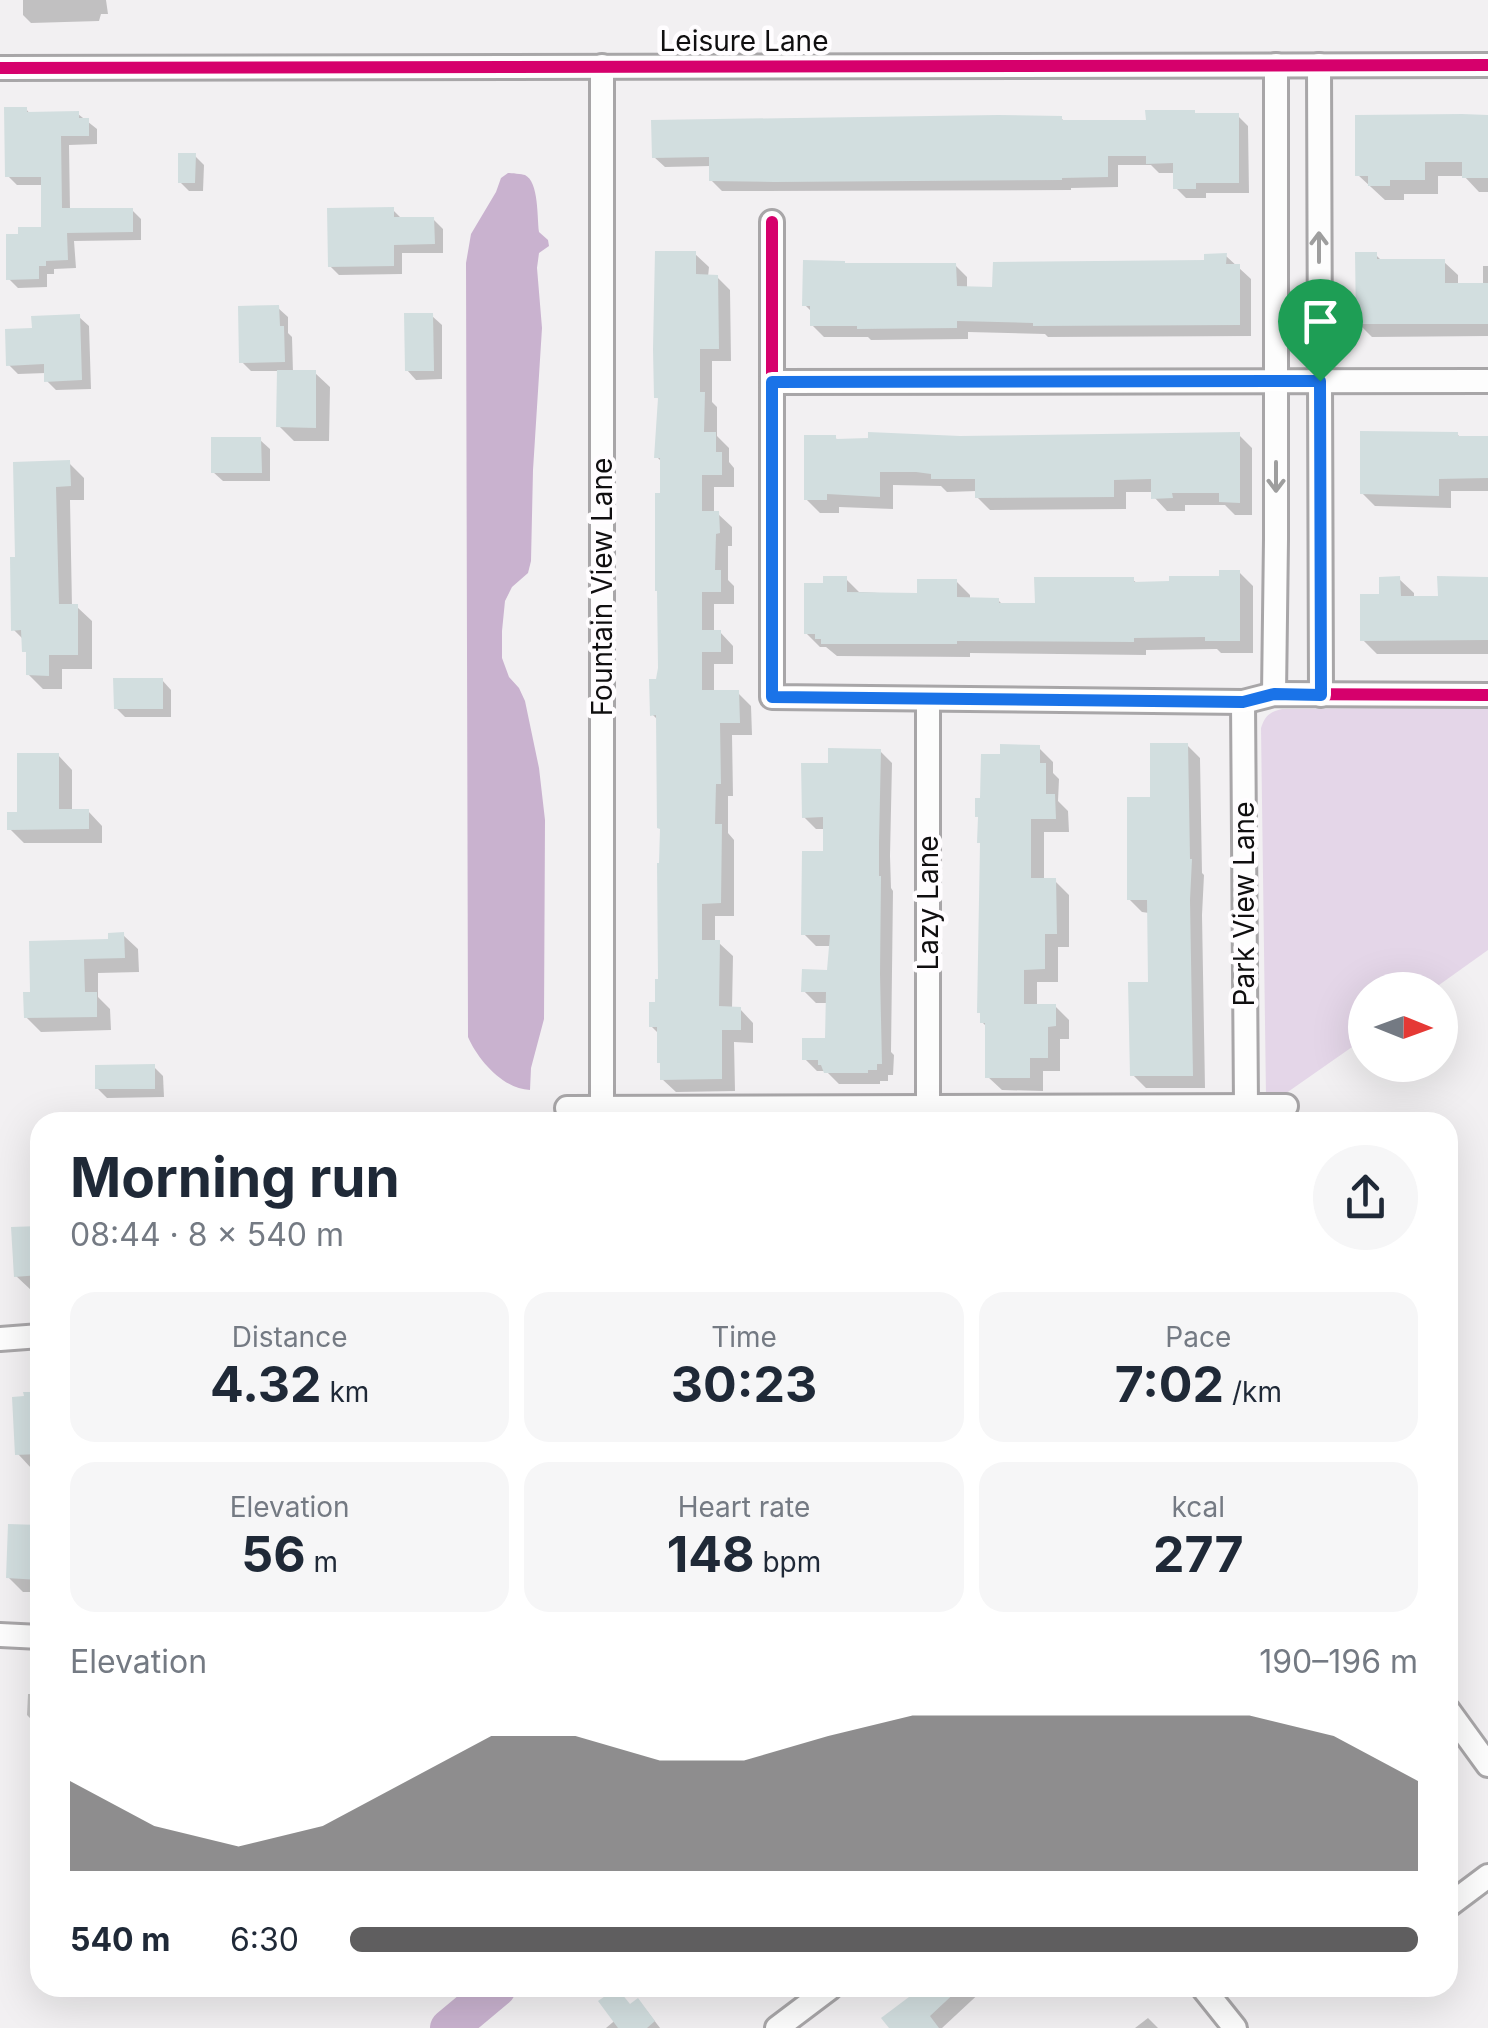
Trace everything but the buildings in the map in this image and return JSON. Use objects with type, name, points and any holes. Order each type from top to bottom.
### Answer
[{"type":"street","points":[[1274,694],[1276,65]]},
{"type":"street","name":"Leisure Lane","points":[[0,68],[1488,65]]},
{"type":"street","name":"Fountain View Lane","points":[[602,66],[602,1108]]},
{"type":"street","points":[[1319,66],[1321,695]]},
{"type":"street","points":[[772,222],[772,697],[1243,702],[1274,694],[1488,695]]},
{"type":"street","points":[[772,382],[1488,381]]},
{"type":"street","name":"Lazy Lane","points":[[928,699],[928,1107]]},
{"type":"street","name":"Park View Lane","points":[[1243,702],[1246,1106]]},
{"type":"street","points":[[566,1108],[1286,1106]]},
{"type":"street","points":[[0,1339],[30,1337]]},
{"type":"street","points":[[0,1635],[30,1636]]},
{"type":"street","points":[[1458,1724],[1488,1765]]},
{"type":"street","points":[[1458,1898],[1488,1876]]},
{"type":"street","points":[[777,2028],[818,1997]]},
{"type":"street","points":[[1210,1997],[1235,2028]]},
{"type":"shaded area","points":[[508,173],[530,179],[539,232],[549,246],[539,253],[537,268],[542,328],[531,561],[528,573],[512,587],[505,601],[502,631],[502,658],[525,701],[545,820],[544,1019],[531,1068],[530,1090],[501,1079],[478,1055],[468,1037],[466,263],[471,234],[501,178]]},
{"type":"shaded area","points":[[1488,707],[1488,950],[1457,972],[1348,972],[1348,1050],[1282,1096],[1266,1096],[1261,728],[1271,713],[1282,709]]},
{"type":"waterway","points":[[449,2028],[486,1997]]},
{"type":"cycle path","points":[[0,68],[1488,65]]},
{"type":"cycle path","points":[[772,222],[772,697],[1243,702],[1274,694],[1488,695]]},
{"type":"route","points":[[1320,381],[1321,695],[1274,694],[1243,702],[772,697],[772,382],[1320,381]]}]
